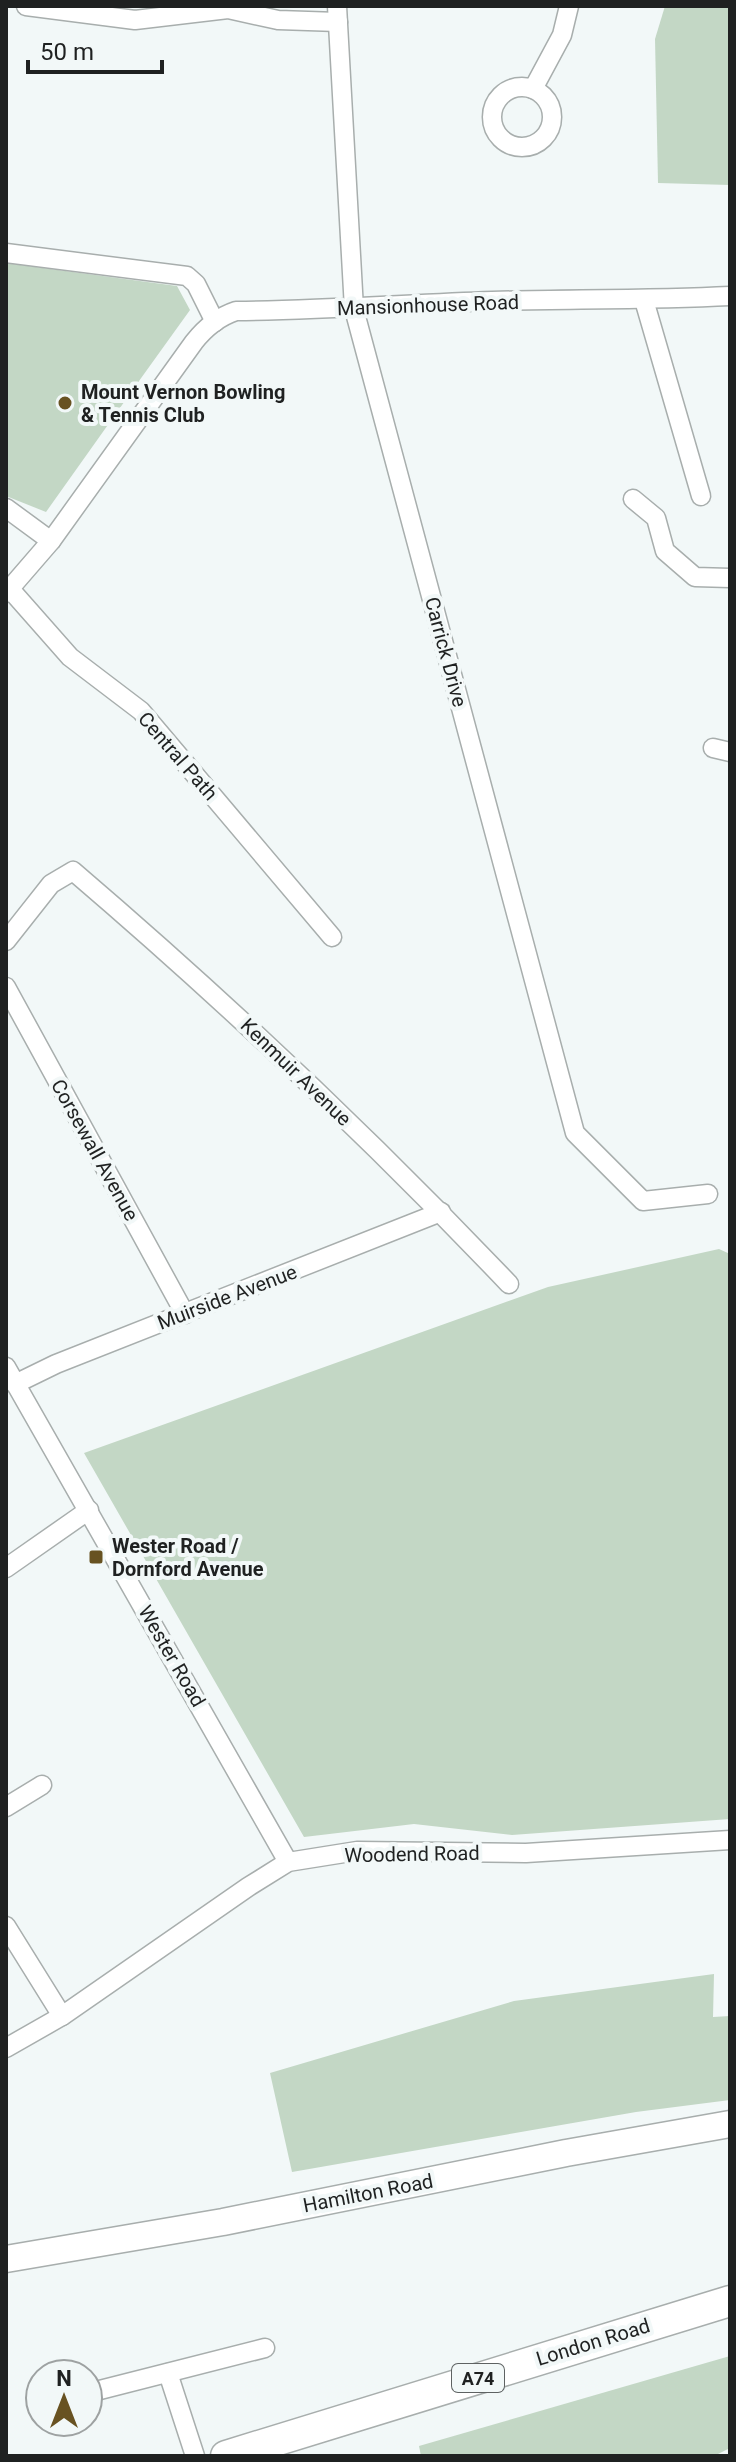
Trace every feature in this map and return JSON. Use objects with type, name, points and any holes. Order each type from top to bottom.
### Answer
[{"type":"main road","name":"London Road","points":[[227,2456],[730,2301]]},
{"type":"street","points":[[26,6],[135,20],[228,9],[278,20],[338,14]]},
{"type":"street","points":[[533,89],[562,35],[569,6]]},
{"type":"street","name":"Carrick Drive","points":[[338,14],[354,309],[575,1133],[643,1201],[708,1194]]},
{"type":"street","points":[[6,253],[187,276],[196,284],[215,322],[194,342],[51,541],[8,591]]},
{"type":"street","name":"Mansionhouse Road","points":[[215,322],[236,311],[730,296]]},
{"type":"street","points":[[644,300],[701,496]]},
{"type":"street","points":[[633,499],[656,518],[665,551],[695,577],[730,578]]},
{"type":"street","points":[[6,508],[51,541]]},
{"type":"street","name":"Central Path","points":[[8,591],[70,657],[141,711],[332,937]]},
{"type":"street","name":"Kenmuir Avenue","points":[[6,941],[51,884],[73,871],[202,982],[441,1212],[509,1284]]},
{"type":"street","name":"Corsewall Avenue","points":[[6,987],[185,1314]]},
{"type":"street","name":"Muirside Avenue","points":[[10,1376],[56,1364],[441,1212]]},
{"type":"street","name":"Wester Road","points":[[10,1376],[288,1862]]},
{"type":"street","points":[[6,1568],[89,1510]]},
{"type":"street","points":[[6,1807],[42,1785]]},
{"type":"street","name":"Woodend Road","points":[[6,2048],[62,2016],[288,1862],[357,1851],[526,1853],[730,1840]]},
{"type":"street","points":[[6,1926],[62,2016]]},
{"type":"street","name":"Hamilton Road","points":[[6,2259],[223,2222],[566,2153],[730,2124]]},
{"type":"street","points":[[104,2389],[265,2348]]},
{"type":"street","points":[[168,2373],[195,2456]]},
{"type":"green space","points":[[665,6],[730,6],[730,185],[658,183],[655,39]]},
{"type":"green space","name":"Mount Vernon Bowling & Tennis Club","points":[[6,263],[177,286],[190,310],[139,381],[137,399],[127,398],[46,512],[6,496]]},
{"type":"green space","points":[[719,1249],[730,1254],[730,1819],[512,1835],[414,1824],[304,1837],[84,1453],[548,1287]]},
{"type":"green space","points":[[714,1974],[713,2017],[730,2016],[730,2100],[636,2112],[292,2172],[270,2073],[514,2001]]},
{"type":"green space","points":[[730,2356],[730,2448],[714,2456],[421,2456],[419,2446]]},
{"type":"place","name":"Mount Vernon Bowling & Tennis Club","points":[[65,403]]},
{"type":"place","name":"Wester Road / Dornford Avenue","points":[[96,1557]]}]
